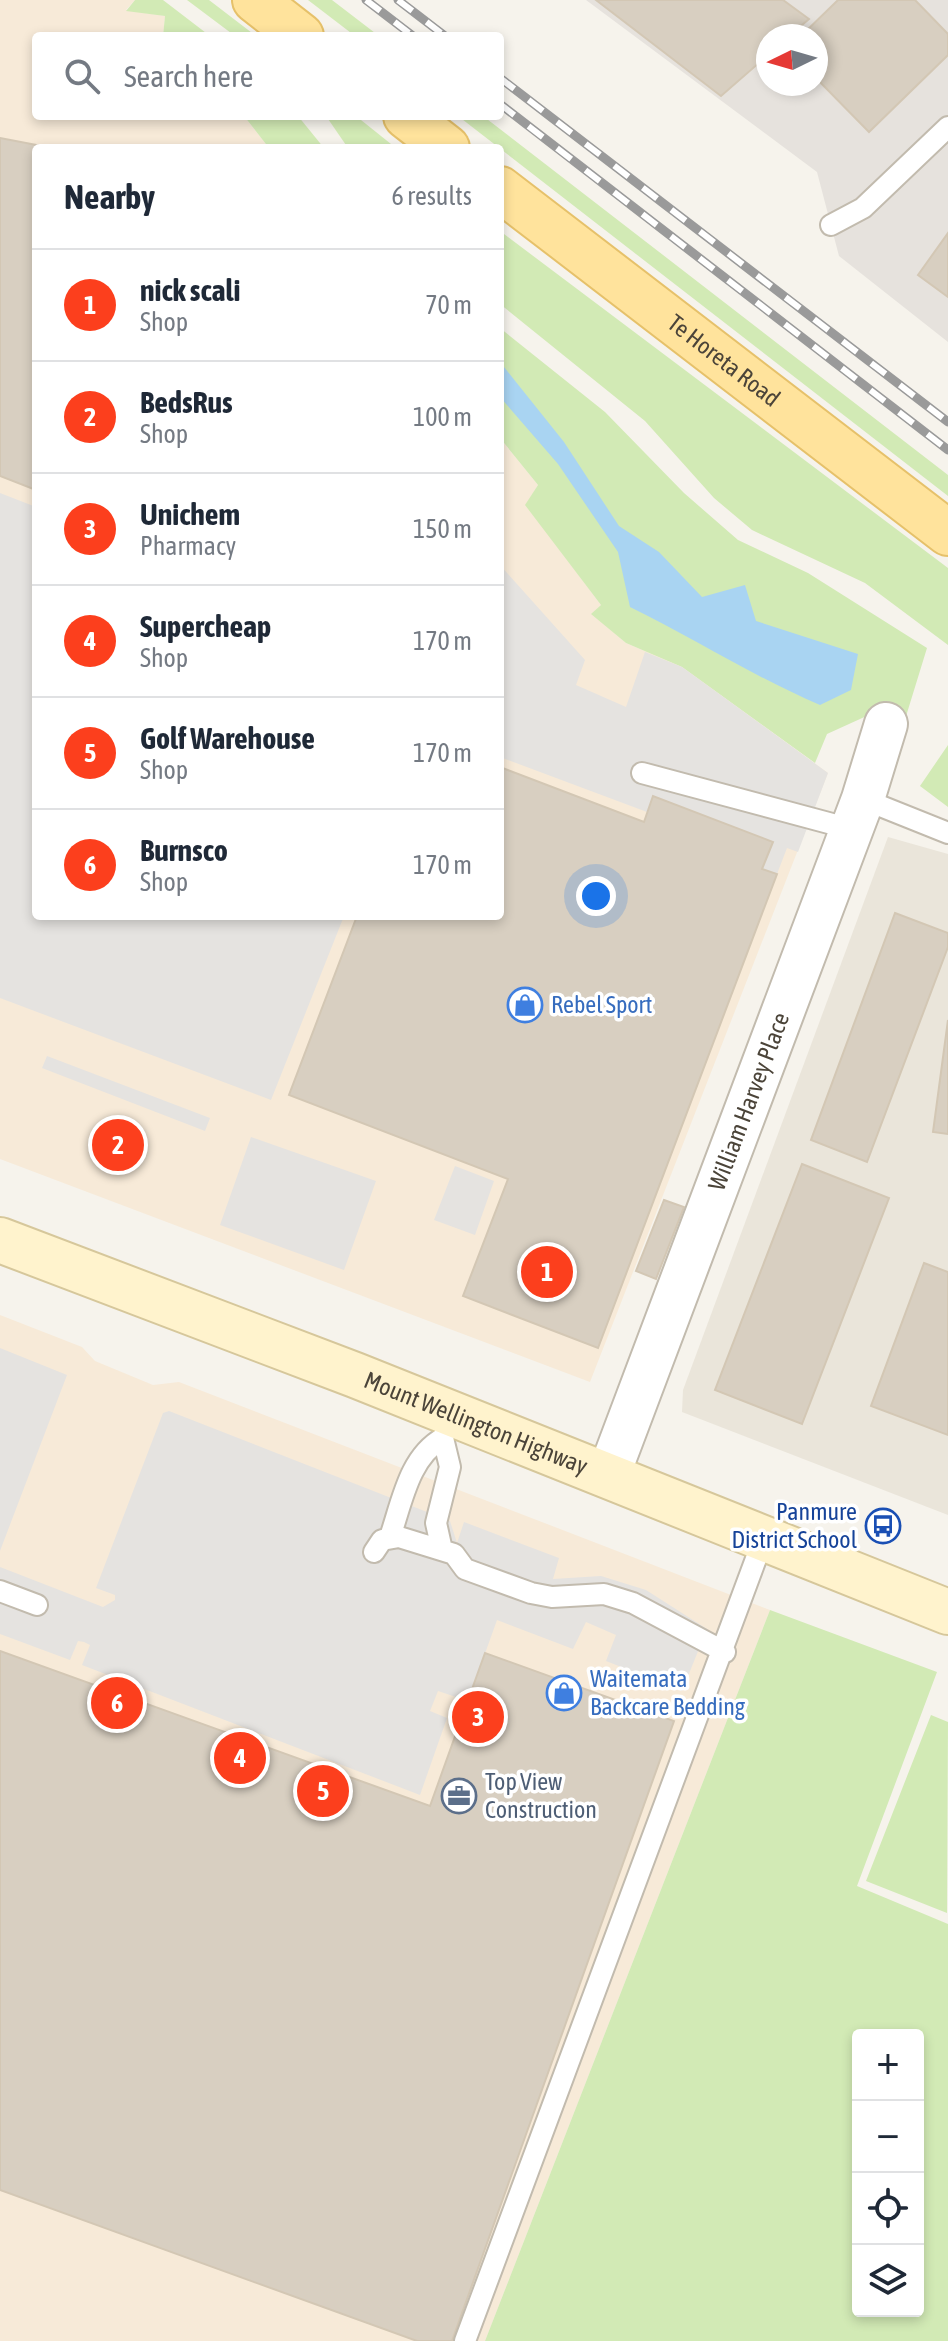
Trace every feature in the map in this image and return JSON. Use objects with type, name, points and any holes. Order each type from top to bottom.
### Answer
[{"type":"main road","points":[[255,0],[296,32]]},
{"type":"main road","points":[[411,120],[442,144]]},
{"type":"main road","name":"Te Horeta Road","points":[[504,192],[948,533]]},
{"type":"main road","name":"Mount Wellington Highway","points":[[0,1240],[447,1427],[608,1476],[948,1612]]},
{"type":"street","name":"William Harvey Place","points":[[608,1476],[857,814],[886,724]]},
{"type":"lane","points":[[831,225],[863,208],[948,127]]},
{"type":"lane","points":[[642,773],[948,833]]},
{"type":"lane","points":[[390,1537],[416,1463],[447,1427]]},
{"type":"lane","points":[[442,1550],[436,1523],[450,1467],[447,1427]]},
{"type":"lane","points":[[374,1552],[382,1540],[390,1537],[442,1550],[461,1559],[465,1569],[531,1593],[552,1597],[604,1594],[633,1603],[725,1652]]},
{"type":"lane","points":[[465,2341],[725,1652],[763,1540]]},
{"type":"lane","points":[[0,1591],[37,1605]]},
{"type":"shaded area","points":[[0,0],[135,0],[126,10],[165,16],[163,32],[32,32],[32,120],[247,120],[266,144],[32,144],[32,920],[504,920],[504,443],[538,485],[526,505],[601,605],[592,614],[626,643],[682,667],[828,773],[590,1382],[0,1159]]},
{"type":"shaded area","points":[[586,0],[948,0],[948,342],[839,256],[817,172]]},
{"type":"shaded area","points":[[0,493],[32,505],[32,920],[342,920],[271,1100],[0,998]]},
{"type":"shaded area","points":[[504,569],[585,660],[576,685],[626,707],[645,652],[682,667],[828,773],[798,852],[787,848],[777,874],[762,869],[773,843],[653,797],[647,812],[504,758]]},
{"type":"shaded area","points":[[888,837],[948,854],[948,1515],[682,1412],[683,1390]]},
{"type":"shaded area","points":[[47,1056],[210,1118],[205,1131],[42,1068]]},
{"type":"shaded area","points":[[251,1137],[376,1181],[344,1270],[220,1225]]},
{"type":"shaded area","points":[[455,1166],[494,1181],[475,1235],[434,1220]]},
{"type":"shaded area","points":[[0,1315],[82,1347],[95,1361],[153,1385],[179,1382],[770,1610],[485,2341],[0,2341]]},
{"type":"shaded area","points":[[0,1348],[67,1375],[0,1551]]},
{"type":"shaded area","points":[[169,1411],[450,1521],[457,1543],[464,1522],[559,1558],[553,1579],[601,1576],[646,1590],[707,1629],[682,1691],[606,1661],[616,1635],[586,1622],[573,1649],[497,1620],[468,1701],[438,1691],[430,1711],[447,1718],[420,1795],[82,1665],[90,1645],[84,1642],[78,1641],[70,1660],[0,1634],[0,1567],[103,1607],[115,1600],[115,1595],[96,1588],[163,1413]]},
{"type":"green space","points":[[135,0],[163,0],[205,32],[163,32],[165,16],[126,11]]},
{"type":"green space","points":[[187,0],[209,0],[251,32],[230,32]]},
{"type":"green space","points":[[308,0],[332,0],[374,32],[350,32]]},
{"type":"green space","points":[[247,120],[301,120],[321,144],[266,144]]},
{"type":"green space","points":[[329,120],[361,120],[391,144],[345,144]]},
{"type":"green space","points":[[463,120],[488,120],[948,475],[948,496],[504,152],[504,144],[494,144]]},
{"type":"green space","points":[[504,234],[948,568],[948,645],[865,583],[752,530],[714,498],[645,421],[504,307]]},
{"type":"green space","points":[[504,331],[605,412],[684,493],[738,540],[808,573],[927,648],[903,726],[871,714],[827,734],[815,763],[682,667],[626,643],[591,614],[601,605],[525,505],[538,485],[504,443]]},
{"type":"green space","points":[[948,745],[948,807],[920,786]]},
{"type":"green space","points":[[770,1610],[937,1672],[857,1886],[948,1924],[948,2341],[485,2341]]},
{"type":"green space","points":[[931,1715],[948,1722],[947,1913],[866,1881]]},
{"type":"water","points":[[504,367],[564,442],[619,526],[659,552],[702,597],[745,585],[756,621],[858,654],[851,690],[820,705],[630,607],[618,552],[558,464],[504,402]]},
{"type":"building","points":[[596,0],[783,0],[809,19],[803,24],[756,24],[756,65],[721,96]]},
{"type":"building","points":[[838,0],[915,0],[948,34],[948,55],[869,132],[828,90],[828,24],[813,24]]},
{"type":"building","points":[[0,138],[32,144],[32,488],[0,476]]},
{"type":"building","points":[[948,233],[948,297],[918,275]]},
{"type":"building","name":"Rebel Sport","points":[[504,769],[644,822],[653,796],[773,842],[762,869],[777,874],[598,1348],[463,1296],[508,1179],[289,1095],[355,920],[504,920]]},
{"type":"building","points":[[895,913],[948,933],[948,947],[867,1162],[811,1140]]},
{"type":"building","points":[[948,1020],[948,1134],[933,1132]]},
{"type":"building","points":[[802,1164],[889,1198],[802,1424],[715,1390]]},
{"type":"building","points":[[664,1200],[684,1207],[656,1279],[636,1271]]},
{"type":"building","points":[[924,1263],[948,1272],[948,1435],[871,1406]]},
{"type":"building","points":[[0,1651],[430,1806],[485,1653],[674,1721],[452,2341],[417,2341],[0,2190]]},
{"type":"railway","points":[[366,0],[408,32]]},
{"type":"railway","points":[[398,0],[440,32]]},
{"type":"railway","points":[[504,81],[948,422]]},
{"type":"railway","points":[[504,107],[948,450]]},
{"type":"place","name":"Rebel Sport","points":[[525,1005]]},
{"type":"place","name":"BedsRus","points":[[118,1145]]},
{"type":"place","name":"nick scali","points":[[547,1272]]},
{"type":"place","name":"Panmure District School","points":[[883,1526]]},
{"type":"place","name":"Waitemata Backcare Bedding","points":[[564,1693]]},
{"type":"place","name":"Burnsco","points":[[117,1703]]},
{"type":"place","name":"Unichem","points":[[478,1717]]},
{"type":"place","name":"Supercheap","points":[[240,1758]]},
{"type":"place","name":"Golf Warehouse","points":[[323,1791]]},
{"type":"place","name":"Top View Construction","points":[[459,1796]]}]
